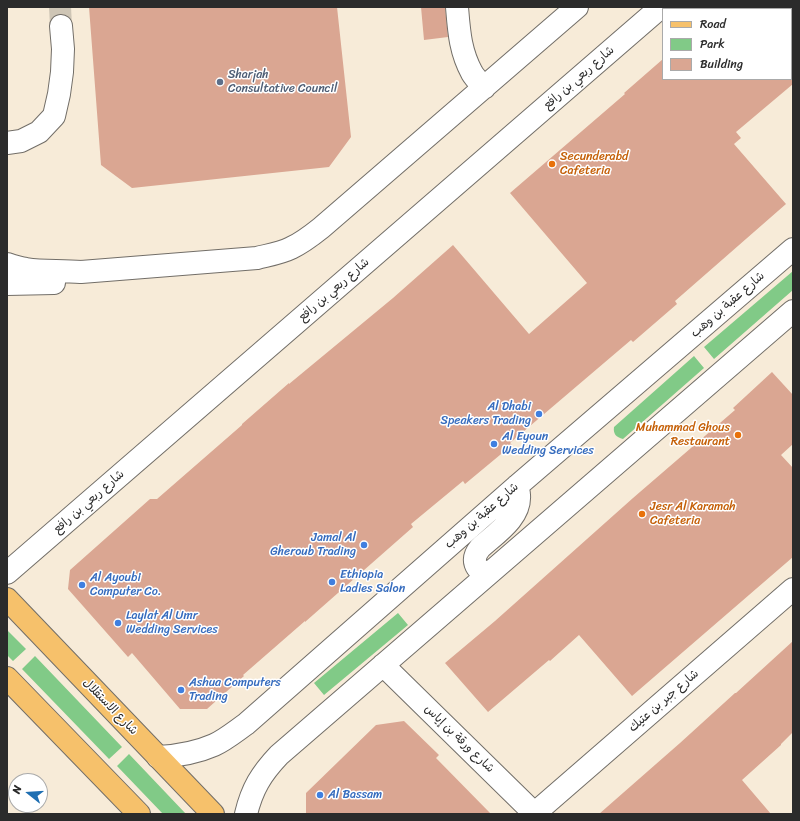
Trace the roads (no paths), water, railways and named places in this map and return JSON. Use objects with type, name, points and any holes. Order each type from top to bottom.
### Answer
[{"type":"main road","name":"شارع الاستقلال","points":[[7,599],[213,814]]},
{"type":"main road","points":[[7,678],[139,814]]},
{"type":"street","points":[[457,7],[460,43],[473,74],[484,88]]},
{"type":"street","points":[[7,264],[25,269],[80,272],[257,258],[291,248],[307,240],[577,7]]},
{"type":"street","name":"شارع ربعي بن رافع","points":[[7,573],[661,7]]},
{"type":"street","points":[[7,142],[21,141],[39,132],[54,116],[62,72],[63,49],[61,26]]},
{"type":"street","name":"شارع عقبة بن وهب","points":[[158,757],[177,756],[214,745],[246,724],[517,486],[793,249]]},
{"type":"street","points":[[7,284],[51,284],[67,280],[80,272]]},
{"type":"street","points":[[246,814],[251,797],[258,782],[267,768],[279,755],[793,311]]},
{"type":"street","points":[[489,573],[478,569],[475,564],[476,552],[514,515],[518,505],[519,496],[517,486]]},
{"type":"street","name":"شارع جبر بن عتيك","points":[[535,814],[793,589]]},
{"type":"street","name":"شارع ورقة بن إياس","points":[[383,665],[535,814]]},
{"type":"tunnel","points":[[60,7],[61,26]]},
{"type":"place","name":"Sharjah Consultative Council","points":[[220,82]]},
{"type":"place","name":"Secunderabd Cafeteria","points":[[552,164]]},
{"type":"place","name":"Al Dhabi Speakers Trading","points":[[539,414]]},
{"type":"place","name":"Muhammad Ghous Restaurant","points":[[738,435]]},
{"type":"place","name":"Al Eyoun Wedding Services","points":[[494,444]]},
{"type":"place","name":"Jesr Al Karamah Cafeteria","points":[[642,514]]},
{"type":"place","name":"Jamal Al Gheroub Trading","points":[[364,545]]},
{"type":"place","name":"Ethiopia Ladies Salon","points":[[332,582]]},
{"type":"place","name":"Al Ayoubi Computer Co.","points":[[82,585]]},
{"type":"place","name":"Laylat Al Umr Wedding Services","points":[[118,623]]},
{"type":"place","name":"Ashua Computers Trading","points":[[181,690]]},
{"type":"place","name":"Al Bassam","points":[[320,795]]}]
